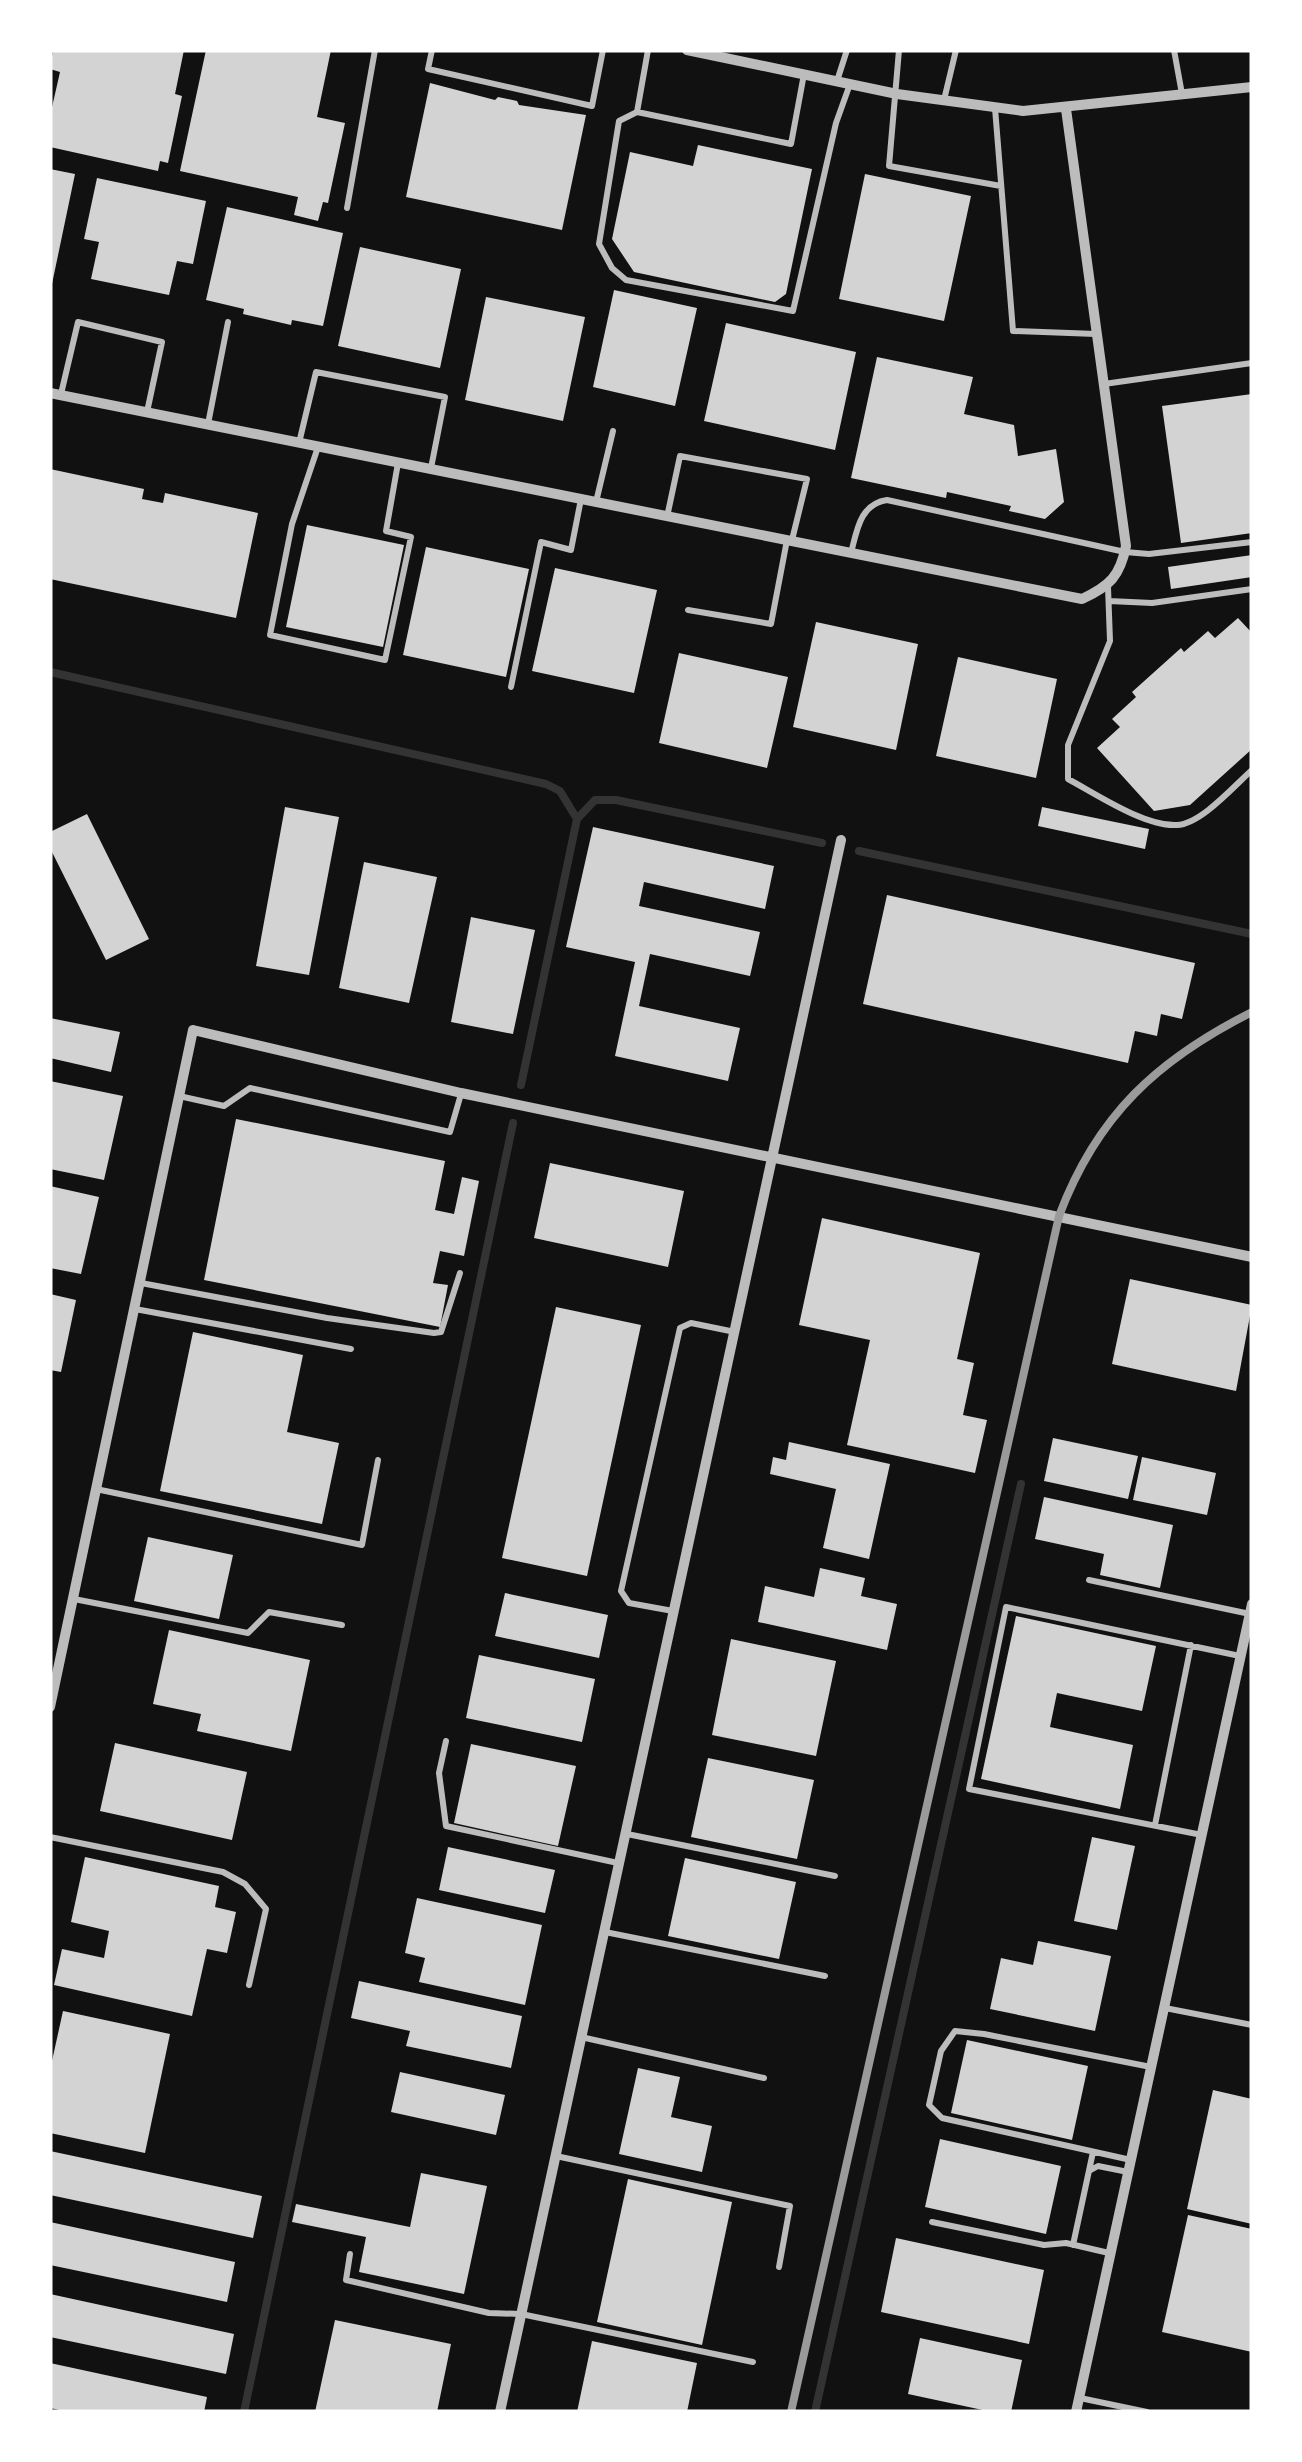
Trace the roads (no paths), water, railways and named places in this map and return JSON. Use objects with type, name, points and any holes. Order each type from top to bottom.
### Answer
[{"type":"street","points":[[686,50],[897,94],[1023,111],[1252,87]]},
{"type":"street","points":[[55,394],[1082,600],[1108,587],[1122,569],[1125,552],[1066,108]]},
{"type":"street","points":[[500,2412],[841,840]]},
{"type":"street","points":[[50,1706],[192,1030],[461,1093],[1252,1258]]},
{"type":"street","points":[[1076,2412],[1251,1609]]},
{"type":"lane","points":[[347,208],[375,50]]},
{"type":"lane","points":[[432,50],[428,69],[592,106],[603,50]]},
{"type":"lane","points":[[637,112],[648,50]]},
{"type":"lane","points":[[837,81],[846,50]]},
{"type":"lane","points":[[899,50],[888,166],[1001,186]]},
{"type":"lane","points":[[944,100],[956,50]]},
{"type":"lane","points":[[1174,50],[1182,96]]},
{"type":"lane","points":[[804,74],[791,144],[637,112],[619,121],[599,244],[612,268],[626,280],[793,311],[836,123],[850,83]]},
{"type":"lane","points":[[994,106],[1013,331],[1097,334]]},
{"type":"lane","points":[[55,394],[78,322],[162,342],[146,413]]},
{"type":"lane","points":[[208,425],[228,322]]},
{"type":"lane","points":[[1104,384],[1252,364]]},
{"type":"lane","points":[[298,443],[316,372],[426,394],[445,398],[431,470]]},
{"type":"lane","points":[[596,502],[613,432]]},
{"type":"lane","points":[[318,447],[292,524],[270,635],[386,660],[410,536],[386,531],[398,463]]},
{"type":"lane","points":[[666,516],[680,456],[807,479],[771,624],[688,610]]},
{"type":"lane","points":[[511,687],[541,542],[570,550],[581,500]]},
{"type":"lane","points":[[851,554],[859,521],[876,502],[888,500],[1125,552],[1149,554],[1252,542]]},
{"type":"lane","points":[[1108,587],[1110,641],[1068,745],[1068,779],[1140,816],[1178,825],[1208,810],[1252,770]]},
{"type":"lane","points":[[1109,600],[1152,603],[1252,589]]},
{"type":"lane","points":[[179,1096],[224,1106],[250,1088],[450,1132],[461,1093]]},
{"type":"lane","points":[[140,1283],[434,1333],[441,1332],[460,1273]]},
{"type":"lane","points":[[134,1309],[351,1349]]},
{"type":"lane","points":[[674,1611],[624,1599],[621,1590],[680,1328],[691,1323],[734,1332]]},
{"type":"lane","points":[[96,1489],[362,1545],[378,1460]]},
{"type":"lane","points":[[1089,1580],[1251,1609]]},
{"type":"lane","points":[[73,1599],[248,1633],[270,1612],[342,1625]]},
{"type":"lane","points":[[1202,1834],[969,1789],[1006,1607],[1241,1656]]},
{"type":"lane","points":[[1155,1825],[1191,1646]]},
{"type":"lane","points":[[446,1741],[439,1773],[446,1826],[619,1863]]},
{"type":"lane","points":[[626,1834],[835,1876]]},
{"type":"lane","points":[[50,1837],[223,1872],[245,1884],[266,1909],[248,1984]]},
{"type":"lane","points":[[604,1932],[825,1976]]},
{"type":"lane","points":[[1164,2008],[1252,2026]]},
{"type":"lane","points":[[1130,2166],[1093,2152],[942,2118],[929,2105],[941,2051],[955,2031],[1151,2067]]},
{"type":"lane","points":[[582,2036],[764,2078]]},
{"type":"lane","points":[[1073,2244],[1093,2152]]},
{"type":"lane","points":[[556,2156],[790,2206],[779,2266]]},
{"type":"lane","points":[[1089,2171],[1098,2166],[1130,2166]]},
{"type":"lane","points":[[932,2222],[1044,2245],[1073,2244],[1111,2253]]},
{"type":"lane","points":[[350,2254],[346,2280],[488,2313],[521,2314],[753,2362]]},
{"type":"lane","points":[[1079,2398],[1147,2412]]},
{"type":"waterway","points":[[50,672],[546,784],[560,791],[577,819]]},
{"type":"waterway","points":[[521,1085],[577,819],[595,800],[616,800],[822,843]]},
{"type":"waterway","points":[[859,851],[1252,934]]},
{"type":"waterway","points":[[244,2412],[513,1123]]},
{"type":"waterway","points":[[815,2412],[1021,1484]]},
{"type":"railway","points":[[791,2412],[1059,1216],[1092,1148],[1134,1094],[1187,1050],[1252,1012]]}]
